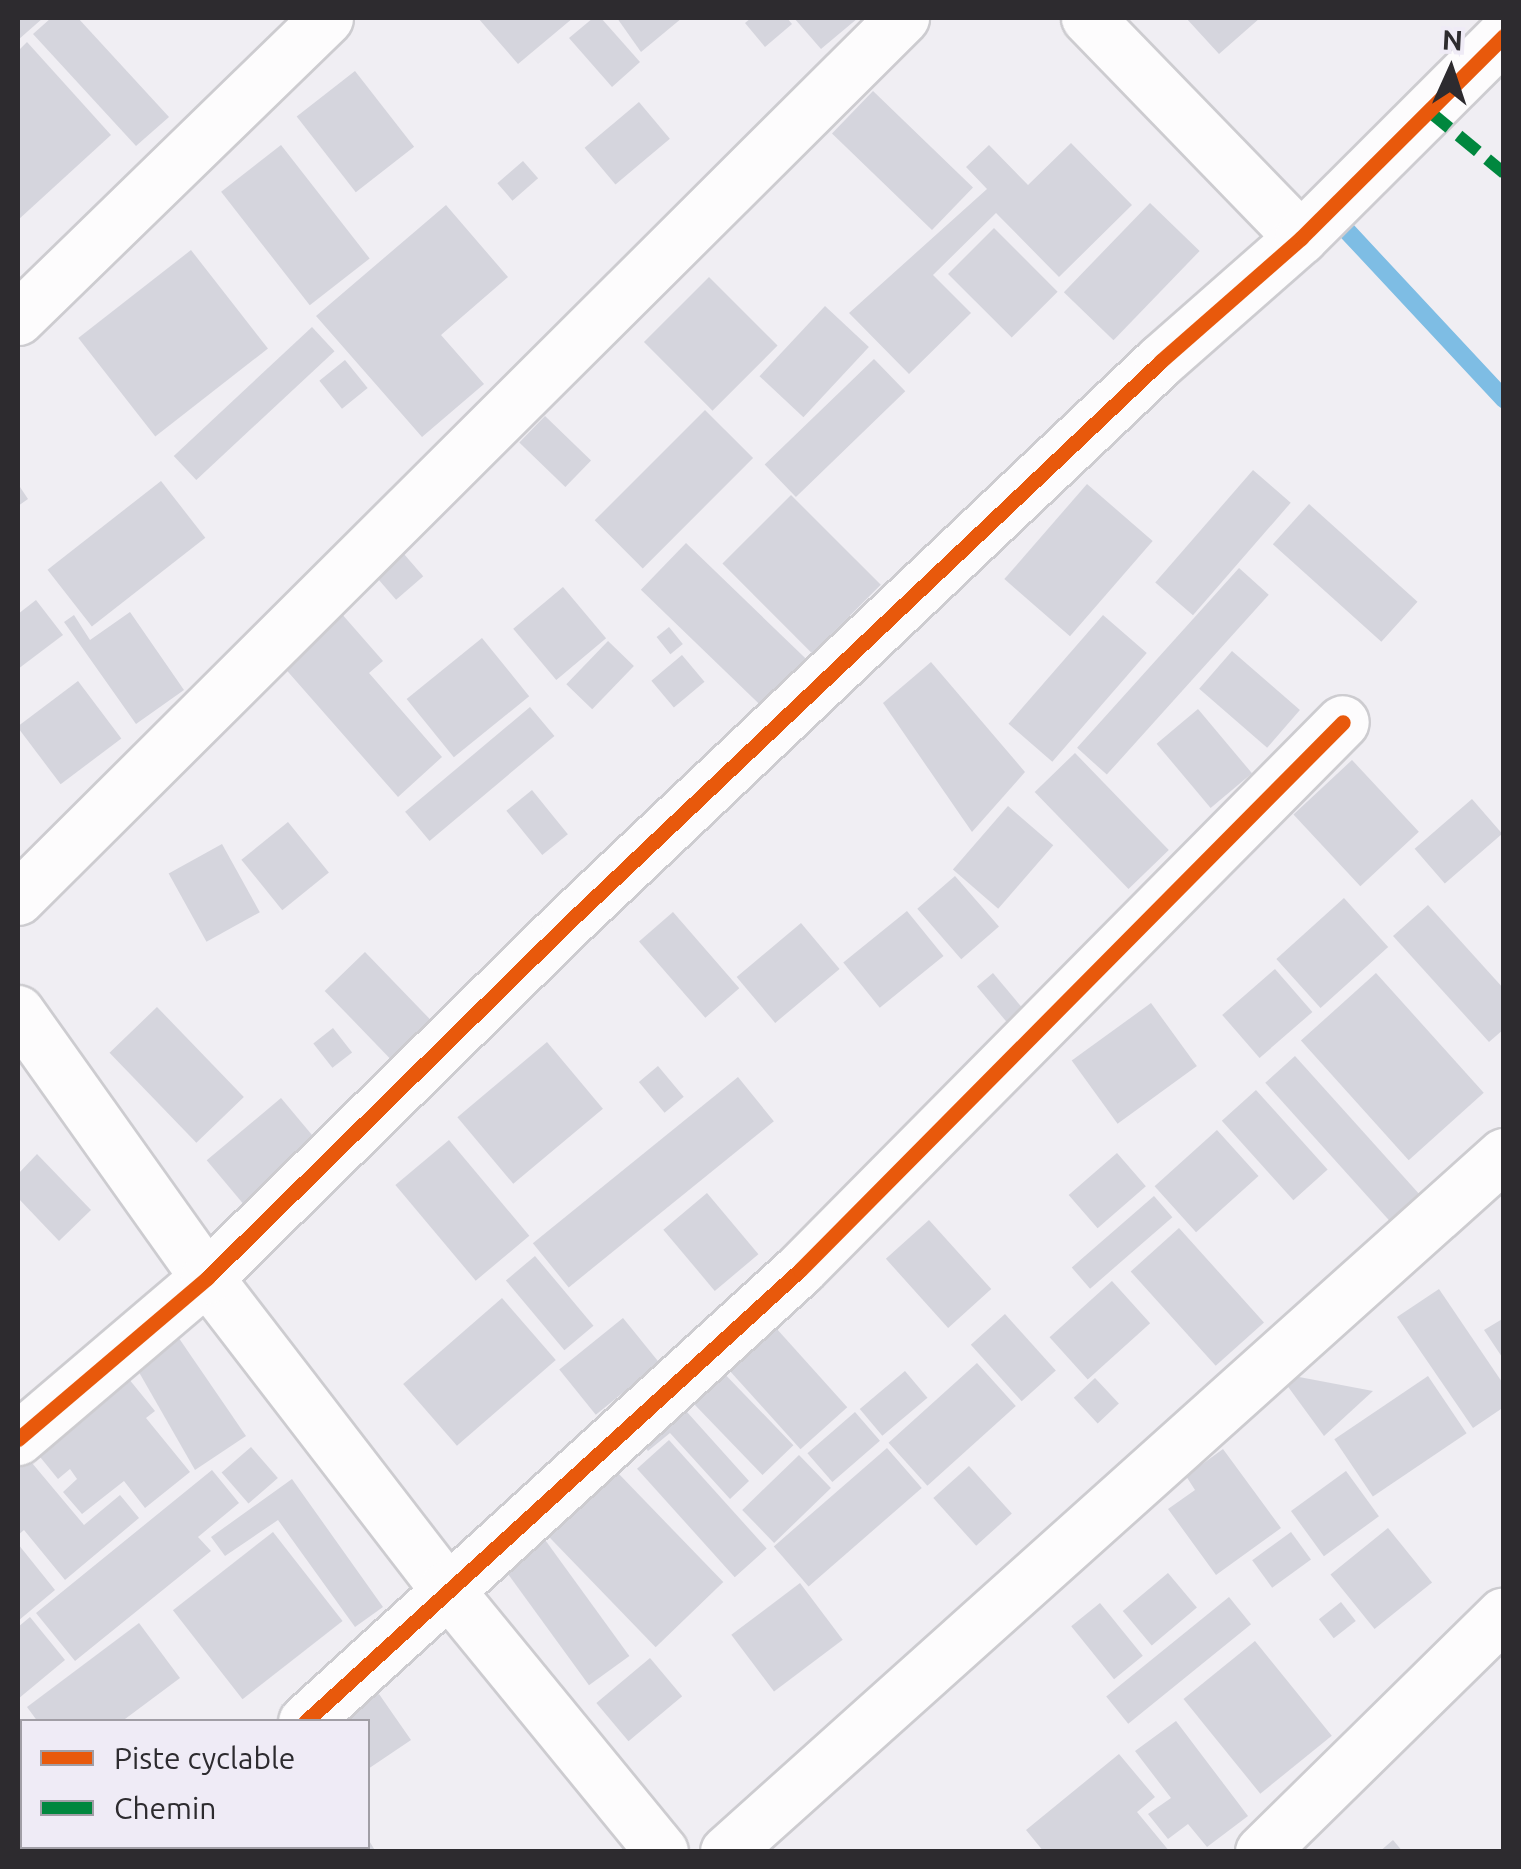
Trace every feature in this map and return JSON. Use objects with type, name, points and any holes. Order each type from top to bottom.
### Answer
[{"type":"street","points":[[18,320],[328,18]]},
{"type":"street","points":[[18,899],[903,18]]},
{"type":"street","points":[[1088,18],[1300,238]]},
{"type":"street","points":[[18,1439],[207,1278],[568,923],[1161,360],[1300,238],[1504,36]]},
{"type":"street","points":[[308,1719],[446,1588],[800,1270],[1343,722]]},
{"type":"street","points":[[18,1012],[207,1278],[446,1588],[662,1852]]},
{"type":"street","points":[[727,1852],[1504,1155]]},
{"type":"street","points":[[1262,1852],[1504,1614]]},
{"type":"building","points":[[18,18],[43,18],[18,40]]},
{"type":"building","points":[[51,18],[78,18],[169,117],[136,146],[33,34]]},
{"type":"building","points":[[478,18],[573,18],[518,64]]},
{"type":"building","points":[[593,18],[601,18],[640,62],[612,87],[569,38]]},
{"type":"building","points":[[617,18],[682,18],[641,52]]},
{"type":"building","points":[[751,18],[787,18],[792,24],[765,47],[745,23]]},
{"type":"building","points":[[794,18],[858,18],[821,49]]},
{"type":"building","points":[[1186,18],[1260,18],[1219,54]]},
{"type":"building","points":[[27,42],[111,135],[18,220],[18,51]]},
{"type":"building","points":[[355,71],[414,147],[356,192],[297,117]]},
{"type":"building","points":[[873,91],[973,188],[932,230],[832,133]]},
{"type":"building","points":[[639,102],[670,139],[615,184],[585,148]]},
{"type":"building","points":[[1071,143],[1132,205],[1059,277],[996,213],[933,275],[971,313],[909,374],[849,313],[987,189],[966,167],[989,145],[1028,185]]},
{"type":"building","points":[[281,145],[370,258],[310,305],[221,192]]},
{"type":"building","points":[[523,161],[538,178],[512,201],[497,183]]},
{"type":"building","points":[[1150,203],[1200,251],[1113,340],[1064,292]]},
{"type":"building","points":[[446,205],[508,277],[441,335],[484,384],[422,437],[316,316]]},
{"type":"building","points":[[994,228],[1058,292],[1012,338],[948,274]]},
{"type":"building","points":[[191,250],[268,349],[155,437],[78,338]]},
{"type":"building","points":[[709,277],[778,346],[713,411],[644,342]]},
{"type":"building","points":[[825,306],[869,347],[803,417],[760,376]]},
{"type":"building","points":[[312,327],[335,351],[196,480],[174,456]]},
{"type":"building","points":[[874,359],[905,391],[796,497],[765,465]]},
{"type":"building","points":[[345,360],[368,388],[342,409],[319,381]]},
{"type":"building","points":[[705,410],[753,458],[643,568],[595,520]]},
{"type":"building","points":[[545,416],[591,460],[565,487],[519,443]]},
{"type":"building","points":[[1253,470],[1291,503],[1193,615],[1155,582]]},
{"type":"building","points":[[161,481],[205,538],[92,626],[48,570]]},
{"type":"building","points":[[18,484],[28,499],[18,506]]},
{"type":"building","points":[[1087,484],[1153,541],[1070,636],[1004,579]]},
{"type":"building","points":[[791,495],[881,585],[812,653],[722,564]]},
{"type":"building","points":[[1309,504],[1417,602],[1381,642],[1273,544]]},
{"type":"building","points":[[686,543],[805,658],[760,705],[641,590]]},
{"type":"building","points":[[397,546],[423,576],[396,600],[370,570]]},
{"type":"building","points":[[1239,568],[1269,595],[1107,775],[1077,748]]},
{"type":"building","points":[[563,587],[606,638],[556,680],[513,629]]},
{"type":"building","points":[[36,600],[63,635],[18,669],[18,614]]},
{"type":"building","points":[[130,612],[184,690],[136,724],[64,622],[74,615],[90,640]]},
{"type":"building","points":[[341,613],[383,661],[369,673],[442,757],[398,797],[282,665]]},
{"type":"building","points":[[1103,615],[1147,653],[1052,762],[1009,724]]},
{"type":"building","points":[[669,627],[683,644],[670,654],[657,637]]},
{"type":"building","points":[[482,638],[529,696],[454,757],[407,699]]},
{"type":"building","points":[[608,641],[634,666],[592,709],[566,684]]},
{"type":"building","points":[[1232,651],[1300,710],[1267,748],[1199,689]]},
{"type":"building","points":[[682,655],[704,682],[674,708],[651,681]]},
{"type":"building","points":[[931,662],[1025,772],[972,832],[883,703]]},
{"type":"building","points":[[78,681],[121,739],[61,784],[18,726]]},
{"type":"building","points":[[530,707],[554,736],[430,841],[405,812]]},
{"type":"building","points":[[1198,709],[1252,773],[1211,808],[1157,744]]},
{"type":"building","points":[[1075,753],[1169,850],[1128,889],[1035,792]]},
{"type":"building","points":[[1352,760],[1419,832],[1360,886],[1293,815]]},
{"type":"building","points":[[532,790],[568,834],[542,855],[506,811]]},
{"type":"building","points":[[1472,799],[1502,834],[1445,884],[1415,849]]},
{"type":"building","points":[[1008,806],[1053,845],[998,909],[953,869]]},
{"type":"building","points":[[288,822],[329,873],[282,910],[241,860]]},
{"type":"building","points":[[222,844],[260,912],[206,942],[169,874]]},
{"type":"building","points":[[955,876],[999,927],[961,959],[917,909]]},
{"type":"building","points":[[1344,898],[1388,947],[1321,1008],[1276,959]]},
{"type":"building","points":[[1428,905],[1504,989],[1504,1029],[1489,1042],[1393,936]]},
{"type":"building","points":[[907,911],[944,956],[880,1008],[843,963]]},
{"type":"building","points":[[673,912],[739,988],[705,1018],[639,942]]},
{"type":"building","points":[[801,923],[840,969],[775,1023],[737,977]]},
{"type":"building","points":[[365,952],[439,1028],[398,1067],[325,991]]},
{"type":"building","points":[[1275,969],[1312,1012],[1260,1058],[1222,1015]]},
{"type":"building","points":[[993,973],[1026,1012],[1010,1026],[977,986]]},
{"type":"building","points":[[1376,973],[1484,1093],[1409,1160],[1301,1041]]},
{"type":"building","points":[[1151,1003],[1197,1066],[1118,1124],[1072,1061]]},
{"type":"building","points":[[157,1007],[244,1097],[196,1143],[110,1053]]},
{"type":"building","points":[[333,1028],[352,1052],[332,1068],[313,1043]]},
{"type":"building","points":[[547,1042],[603,1109],[513,1184],[457,1117]]},
{"type":"building","points":[[1295,1056],[1425,1201],[1396,1228],[1265,1083]]},
{"type":"building","points":[[658,1066],[684,1097],[665,1113],[639,1082]]},
{"type":"building","points":[[738,1077],[774,1121],[569,1287],[533,1243]]},
{"type":"building","points":[[1256,1090],[1328,1170],[1293,1200],[1222,1121]]},
{"type":"building","points":[[281,1098],[320,1144],[245,1206],[207,1160]]},
{"type":"building","points":[[1217,1130],[1258,1176],[1196,1232],[1155,1186]]},
{"type":"building","points":[[449,1140],[529,1236],[476,1281],[395,1185]]},
{"type":"building","points":[[1117,1153],[1146,1186],[1098,1228],[1069,1195]]},
{"type":"building","points":[[37,1154],[91,1210],[59,1241],[18,1198],[18,1174]]},
{"type":"building","points":[[707,1193],[758,1254],[715,1291],[663,1230]]},
{"type":"building","points":[[1154,1196],[1172,1217],[1090,1289],[1072,1268]]},
{"type":"building","points":[[929,1220],[991,1289],[948,1328],[886,1259]]},
{"type":"building","points":[[1179,1228],[1264,1322],[1216,1366],[1131,1271]]},
{"type":"building","points":[[535,1256],[593,1326],[564,1350],[506,1280]]},
{"type":"building","points":[[1112,1281],[1150,1323],[1088,1380],[1050,1337]]},
{"type":"building","points":[[1439,1289],[1504,1385],[1504,1407],[1473,1428],[1397,1317]]},
{"type":"building","points":[[502,1298],[556,1360],[457,1446],[403,1384]]},
{"type":"building","points":[[1005,1314],[1056,1370],[1022,1401],[971,1345]]},
{"type":"building","points":[[623,1318],[660,1363],[596,1415],[559,1370]]},
{"type":"building","points":[[767,1318],[847,1407],[800,1449],[720,1360]]},
{"type":"building","points":[[1504,1318],[1504,1360],[1484,1330]]},
{"type":"building","points":[[174,1331],[246,1436],[195,1470],[132,1360]]},
{"type":"building","points":[[977,1363],[1016,1406],[927,1486],[889,1443]]},
{"type":"building","points":[[717,1366],[793,1445],[762,1475],[686,1396]]},
{"type":"building","points":[[905,1371],[927,1398],[882,1436],[860,1409]]},
{"type":"building","points":[[124,1373],[155,1411],[146,1418],[190,1472],[145,1508],[124,1481],[82,1514],[63,1492],[77,1479],[70,1469],[58,1479],[32,1447]]},
{"type":"building","points":[[1278,1373],[1373,1391],[1324,1436]]},
{"type":"building","points":[[1428,1376],[1467,1433],[1373,1496],[1334,1439]]},
{"type":"building","points":[[1095,1378],[1119,1404],[1098,1423],[1074,1398]]},
{"type":"building","points":[[678,1402],[749,1481],[730,1499],[670,1433],[648,1451],[637,1438]]},
{"type":"building","points":[[855,1412],[880,1441],[832,1482],[807,1453]]},
{"type":"building","points":[[669,1440],[767,1548],[735,1577],[637,1469]]},
{"type":"building","points":[[251,1447],[278,1478],[248,1504],[222,1473]]},
{"type":"building","points":[[887,1448],[922,1488],[809,1586],[774,1546]]},
{"type":"building","points":[[1223,1449],[1281,1528],[1216,1575],[1168,1509],[1195,1490],[1186,1476]]},
{"type":"building","points":[[799,1455],[831,1488],[774,1543],[742,1510]]},
{"type":"building","points":[[27,1457],[84,1525],[120,1495],[139,1518],[65,1580],[24,1530],[18,1535],[18,1464]]},
{"type":"building","points":[[969,1466],[1012,1514],[976,1546],[933,1498]]},
{"type":"building","points":[[212,1470],[239,1503],[198,1537],[211,1551],[75,1661],[36,1613]]},
{"type":"building","points":[[1346,1471],[1379,1516],[1324,1556],[1291,1511]]},
{"type":"building","points":[[617,1472],[723,1582],[656,1647],[549,1537]]},
{"type":"building","points":[[292,1479],[383,1607],[355,1627],[278,1520],[225,1556],[211,1537]]},
{"type":"building","points":[[1388,1528],[1432,1582],[1375,1629],[1330,1575]]},
{"type":"building","points":[[273,1532],[343,1621],[242,1699],[173,1610]]},
{"type":"building","points":[[1291,1532],[1311,1560],[1272,1588],[1252,1560]]},
{"type":"building","points":[[543,1537],[629,1656],[589,1685],[503,1566]]},
{"type":"building","points":[[18,1544],[55,1590],[18,1621]]},
{"type":"building","points":[[1168,1573],[1197,1607],[1152,1645],[1123,1611]]},
{"type":"building","points":[[800,1583],[843,1640],[774,1691],[731,1635]]},
{"type":"building","points":[[1229,1597],[1251,1624],[1128,1724],[1106,1696]]},
{"type":"building","points":[[1341,1602],[1356,1621],[1334,1638],[1319,1619]]},
{"type":"building","points":[[1100,1603],[1143,1656],[1114,1679],[1071,1626]]},
{"type":"building","points":[[30,1617],[65,1660],[18,1699],[18,1627]]},
{"type":"building","points":[[139,1623],[180,1678],[125,1719],[36,1719],[27,1707]]},
{"type":"building","points":[[1255,1641],[1332,1736],[1260,1794],[1184,1699]]},
{"type":"building","points":[[650,1658],[682,1696],[629,1741],[596,1703]]},
{"type":"building","points":[[379,1694],[411,1740],[370,1768],[370,1719],[342,1719]]},
{"type":"building","points":[[1176,1721],[1248,1816],[1207,1847],[1188,1824],[1168,1839],[1148,1814],[1171,1798],[1135,1751]]},
{"type":"building","points":[[1119,1754],[1155,1797],[1137,1812],[1170,1852],[1044,1852],[1026,1830]]},
{"type":"building","points":[[1393,1840],[1403,1852],[1379,1852]]},
{"type":"building","points":[[370,1842],[376,1852],[340,1849],[370,1849]]},
{"type":"waterway","points":[[1348,232],[1504,399]]},
{"type":"marked path","points":[[1430,112],[1504,173]]},
{"type":"cycle path","points":[[18,1439],[207,1278],[568,923],[1161,361],[1301,238],[1504,36]]},
{"type":"cycle path","points":[[308,1719],[800,1270],[1343,722]]}]
